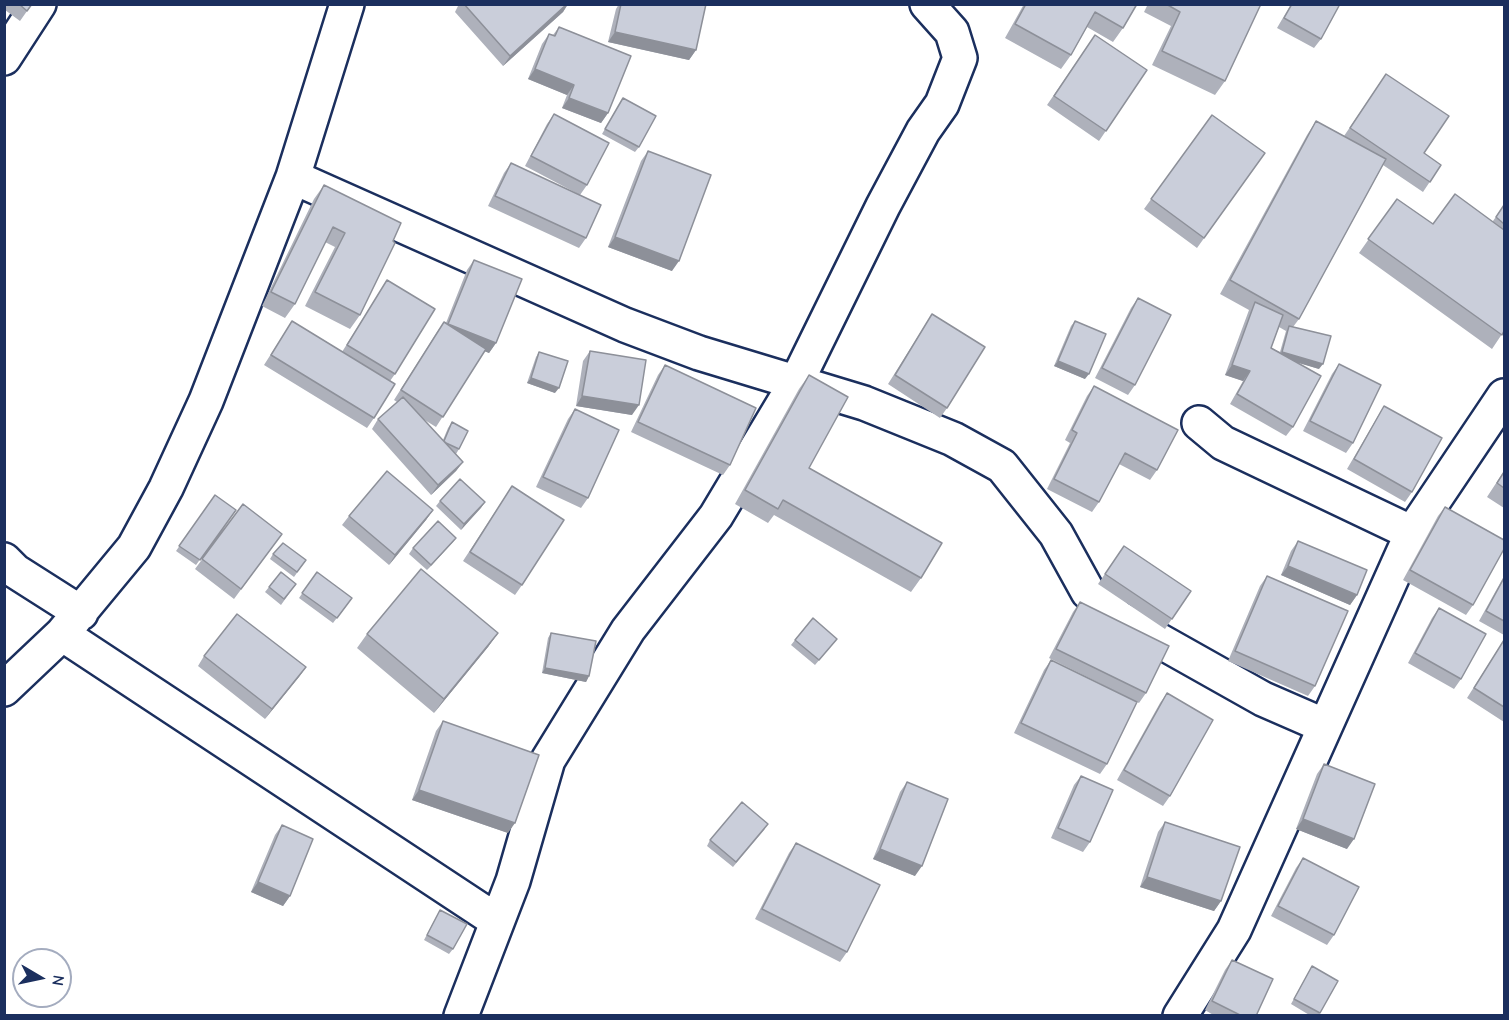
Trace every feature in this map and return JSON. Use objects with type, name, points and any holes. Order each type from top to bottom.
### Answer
[{"type":"street","points":[[4,58],[39,4]]},
{"type":"street","points":[[4,689],[71,623],[135,547],[166,488],[206,401],[292,177],[347,4]]},
{"type":"street","points":[[461,1016],[513,880],[548,760],[628,630],[716,516],[797,381],[883,206],[924,131],[942,104],[960,58],[952,32],[927,4]]},
{"type":"street","points":[[292,177],[625,325],[699,353],[864,403],[953,439],[1002,466],[1056,534],[1088,592],[1119,618],[1263,699],[1325,726]]},
{"type":"street","points":[[1180,1016],[1234,930],[1412,533],[1504,396]]},
{"type":"street","points":[[1199,423],[1223,443],[1412,533]]},
{"type":"street","points":[[4,560],[71,623],[497,921]]},
{"type":"building","points":[[19,4],[32,4],[27,11]]},
{"type":"building","points":[[464,4],[567,4],[510,56]]},
{"type":"building","points":[[621,4],[706,4],[696,50],[615,32]]},
{"type":"building","points":[[1026,4],[1137,4],[1123,28],[1095,12],[1071,55],[1015,24]]},
{"type":"building","points":[[1166,4],[1261,4],[1225,81],[1162,51],[1180,12]]},
{"type":"building","points":[[1292,4],[1340,4],[1321,39],[1284,18]]},
{"type":"building","points":[[559,27],[631,56],[608,113],[569,98],[574,85],[535,69],[549,34],[555,36]]},
{"type":"building","points":[[1095,35],[1147,70],[1106,131],[1054,96]]},
{"type":"building","points":[[1386,74],[1449,116],[1424,153],[1441,165],[1430,182],[1350,128]]},
{"type":"building","points":[[623,98],[656,116],[639,147],[605,129]]},
{"type":"building","points":[[554,114],[609,143],[587,185],[531,156]]},
{"type":"building","points":[[1212,115],[1265,153],[1204,238],[1151,199]]},
{"type":"building","points":[[1316,121],[1386,159],[1299,319],[1230,280]]},
{"type":"building","points":[[648,151],[711,175],[679,261],[615,237]]},
{"type":"building","points":[[511,163],[601,205],[586,238],[495,196]]},
{"type":"building","points":[[324,185],[401,223],[393,241],[395,243],[360,315],[315,292],[345,233],[333,227],[295,304],[271,292]]},
{"type":"building","points":[[1455,194],[1504,230],[1504,331],[1502,335],[1368,239],[1397,199],[1433,224]]},
{"type":"building","points":[[1504,205],[1504,224],[1496,217]]},
{"type":"building","points":[[474,260],[522,279],[496,343],[448,324]]},
{"type":"building","points":[[387,280],[435,309],[395,374],[347,345]]},
{"type":"building","points":[[1138,298],[1171,315],[1135,385],[1102,368]]},
{"type":"building","points":[[1255,302],[1283,315],[1271,348],[1321,376],[1293,427],[1237,394],[1250,371],[1232,365]]},
{"type":"building","points":[[932,314],[985,347],[947,408],[895,375]]},
{"type":"building","points":[[292,321],[395,384],[374,418],[271,355]]},
{"type":"building","points":[[1075,321],[1106,334],[1089,374],[1058,361]]},
{"type":"building","points":[[444,322],[486,349],[443,417],[401,390]]},
{"type":"building","points":[[1289,326],[1331,336],[1323,364],[1282,352]]},
{"type":"building","points":[[590,351],[646,360],[639,405],[582,396]]},
{"type":"building","points":[[539,352],[568,361],[559,388],[531,378]]},
{"type":"building","points":[[1339,364],[1381,385],[1353,443],[1310,421]]},
{"type":"building","points":[[665,365],[756,408],[730,465],[638,422]]},
{"type":"building","points":[[809,375],[848,397],[809,468],[942,543],[921,578],[783,500],[778,509],[745,490]]},
{"type":"building","points":[[1094,386],[1178,430],[1157,470],[1125,453],[1099,502],[1054,479],[1077,433],[1072,430]]},
{"type":"building","points":[[403,397],[463,462],[438,485],[378,419]]},
{"type":"building","points":[[1384,406],[1442,438],[1412,492],[1354,459]]},
{"type":"building","points":[[575,409],[619,430],[588,498],[543,477]]},
{"type":"building","points":[[452,422],[468,431],[459,449],[444,441]]},
{"type":"building","points":[[387,471],[433,510],[395,555],[349,516]]},
{"type":"building","points":[[1504,472],[1504,488],[1497,483]]},
{"type":"building","points":[[460,479],[485,502],[464,524],[440,501]]},
{"type":"building","points":[[512,486],[564,520],[522,585],[470,552]]},
{"type":"building","points":[[215,495],[236,510],[200,560],[179,546]]},
{"type":"building","points":[[243,504],[282,534],[241,589],[202,559]]},
{"type":"building","points":[[1445,507],[1504,540],[1504,549],[1473,605],[1410,570]]},
{"type":"building","points":[[438,521],[456,538],[431,565],[413,548]]},
{"type":"building","points":[[1298,541],[1367,570],[1357,595],[1288,566]]},
{"type":"building","points":[[283,543],[306,560],[297,572],[273,554]]},
{"type":"building","points":[[1124,546],[1191,591],[1172,619],[1105,574]]},
{"type":"building","points":[[421,569],[498,633],[444,699],[367,634]]},
{"type":"building","points":[[281,572],[296,584],[284,599],[269,587]]},
{"type":"building","points":[[317,572],[352,598],[337,618],[302,593]]},
{"type":"building","points":[[1267,576],[1348,611],[1315,686],[1235,651]]},
{"type":"building","points":[[1504,578],[1504,621],[1486,611]]},
{"type":"building","points":[[1080,602],[1169,646],[1146,693],[1056,649]]},
{"type":"building","points":[[1439,608],[1486,634],[1461,679],[1415,653]]},
{"type":"building","points":[[237,614],[306,667],[272,709],[204,656]]},
{"type":"building","points":[[813,618],[837,639],[819,660],[795,640]]},
{"type":"building","points":[[551,633],[596,641],[589,676],[545,668]]},
{"type":"building","points":[[1504,640],[1504,707],[1474,688]]},
{"type":"building","points":[[1051,660],[1137,702],[1107,764],[1021,723]]},
{"type":"building","points":[[1167,693],[1213,720],[1170,796],[1124,770]]},
{"type":"building","points":[[443,721],[539,755],[515,823],[419,790]]},
{"type":"building","points":[[1324,764],[1375,784],[1354,839],[1303,819]]},
{"type":"building","points":[[1081,776],[1113,790],[1090,842],[1058,828]]},
{"type":"building","points":[[907,782],[948,799],[922,866],[880,849]]},
{"type":"building","points":[[742,802],[768,824],[736,862],[710,840]]},
{"type":"building","points":[[1165,822],[1240,847],[1221,901],[1147,877]]},
{"type":"building","points":[[282,825],[313,839],[290,896],[258,882]]},
{"type":"building","points":[[796,843],[880,885],[847,952],[762,909]]},
{"type":"building","points":[[1303,858],[1359,887],[1334,935],[1278,906]]},
{"type":"building","points":[[440,910],[467,924],[453,949],[427,935]]},
{"type":"building","points":[[1232,960],[1273,979],[1256,1016],[1242,1016],[1212,1001]]},
{"type":"building","points":[[1312,966],[1338,981],[1320,1013],[1294,999]]}]
